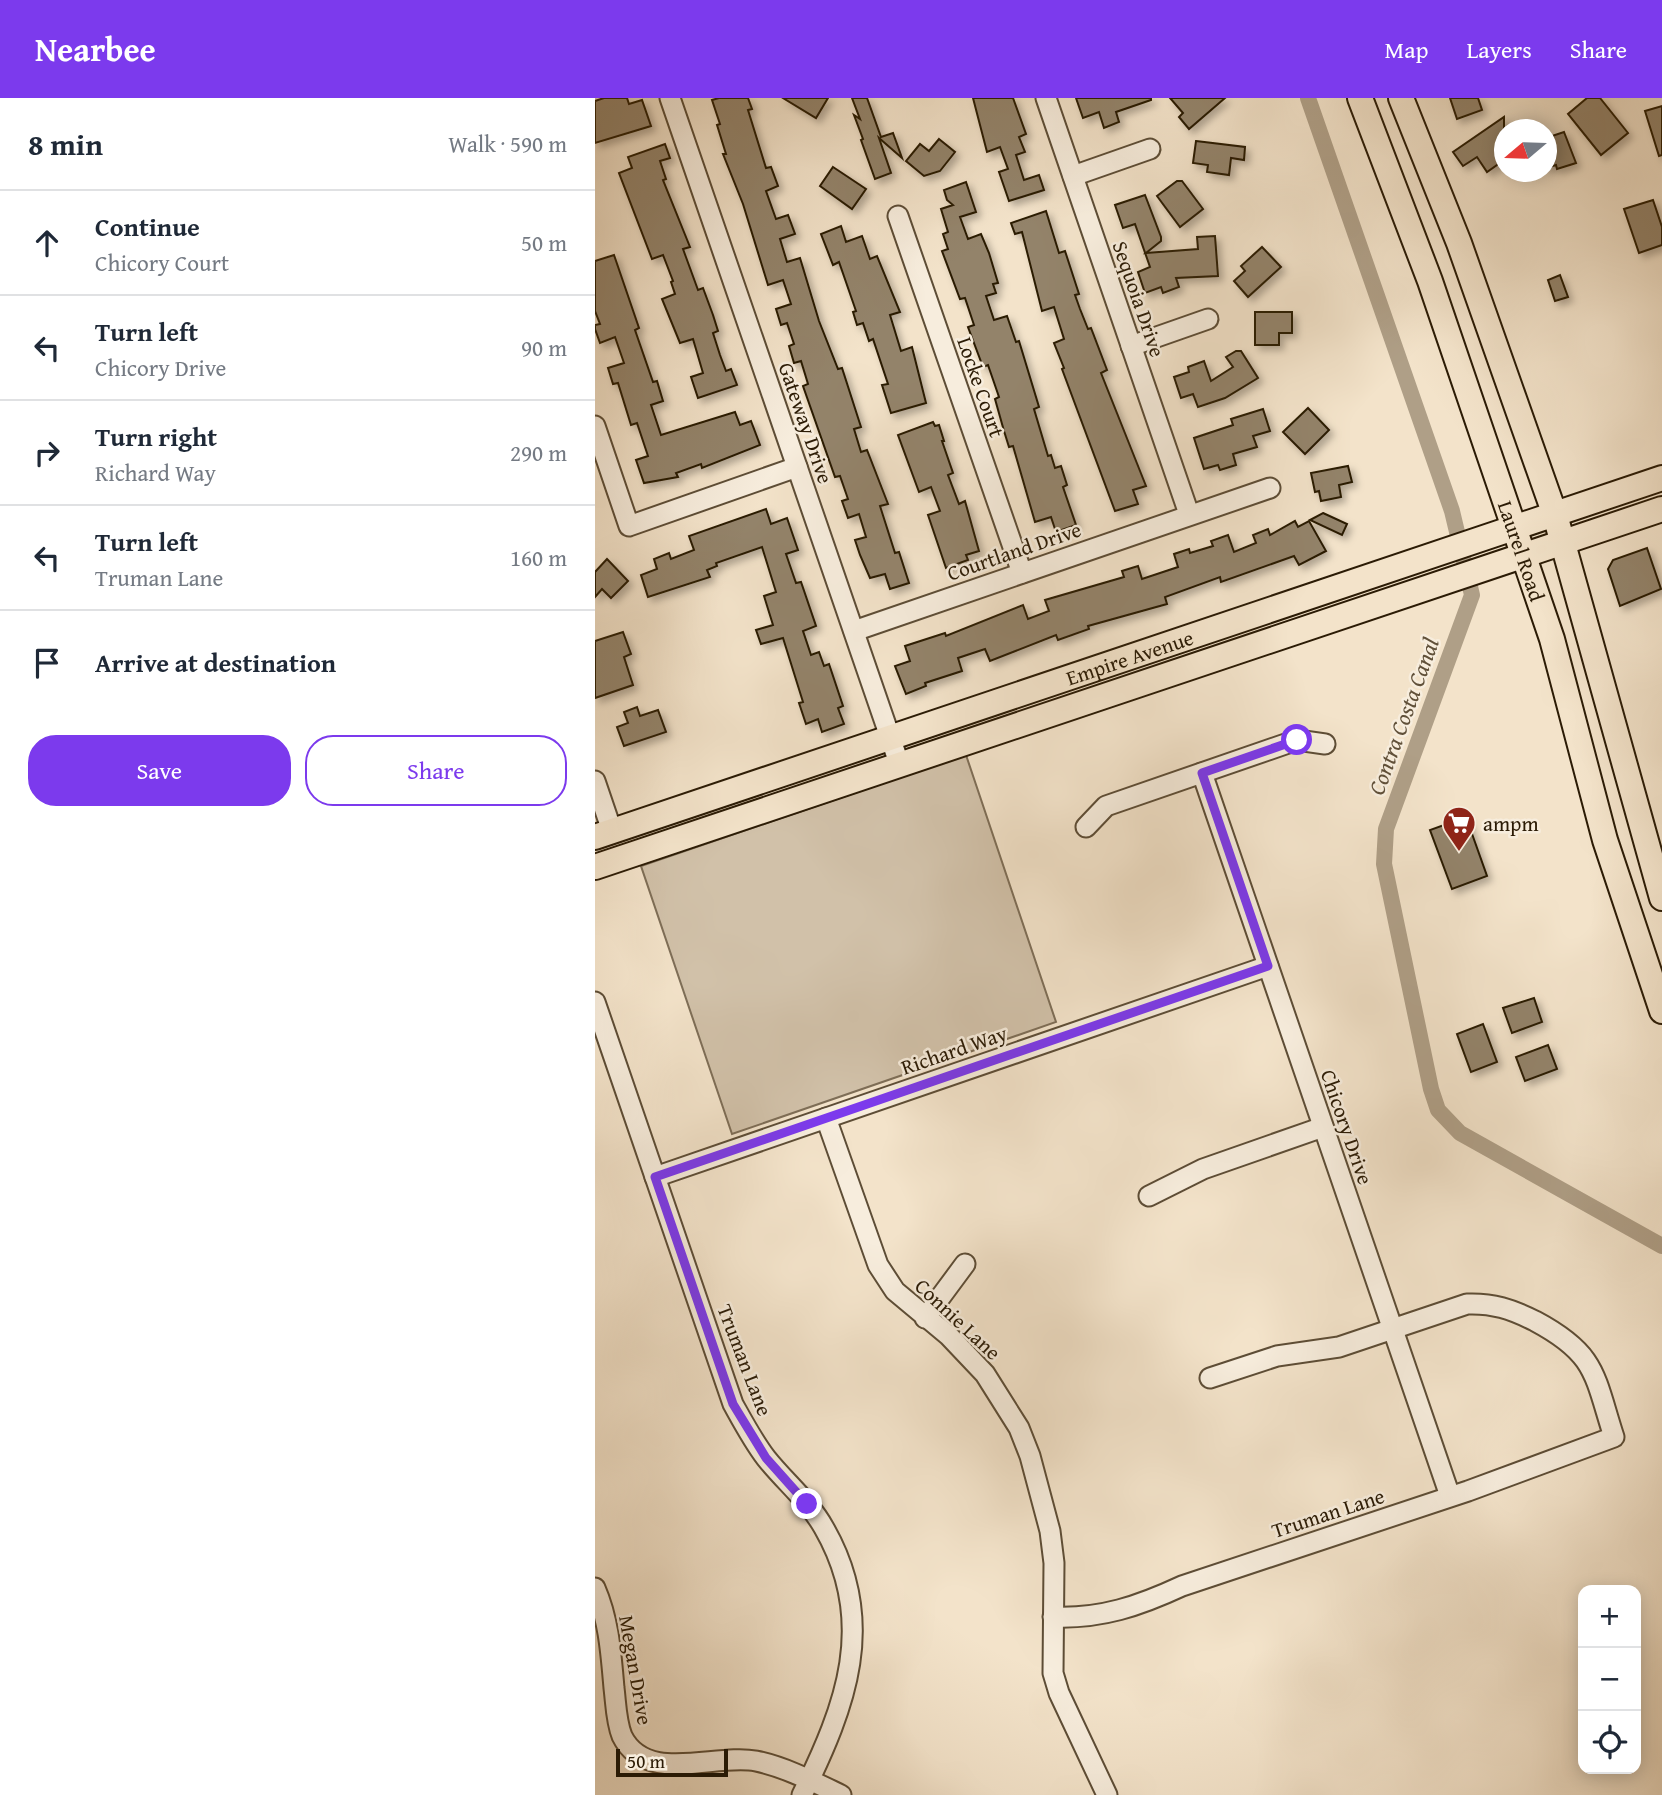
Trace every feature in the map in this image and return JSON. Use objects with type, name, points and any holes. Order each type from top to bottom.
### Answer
[{"type":"main road","name":"Laurel Road","points":[[1360,98],[1430,281],[1552,639],[1605,840],[1656,972],[1662,1011]]},
{"type":"main road","name":"Laurel Road","points":[[1401,98],[1459,243],[1555,515],[1662,898]]},
{"type":"main road","name":"Empire Avenue","points":[[604,834],[1444,554],[1662,478]]},
{"type":"main road","name":"Empire Avenue","points":[[595,867],[1662,509]]},
{"type":"street","name":"Gateway Drive","points":[[670,98],[899,763]]},
{"type":"street","name":"Sequoia Drive","points":[[1046,98],[1189,514]]},
{"type":"street","points":[[1073,176],[1150,149]]},
{"type":"street","name":"Locke Court","points":[[898,216],[1022,573]]},
{"type":"street","points":[[1131,346],[1208,319]]},
{"type":"street","points":[[595,426],[629,526],[797,467]]},
{"type":"street","name":"Courtland Drive","points":[[854,631],[1270,488]]},
{"type":"street","points":[[1086,827],[1106,806],[1297,740],[1325,744]]},
{"type":"street","name":"Chicory Drive","points":[[1202,773],[1450,1496]]},
{"type":"street","points":[[595,782],[604,834]]},
{"type":"street","name":"Richard Way","points":[[655,1177],[1268,966]]},
{"type":"street","name":"Truman Lane","points":[[595,1002],[733,1404],[766,1458],[824,1527],[837,1555],[849,1593],[853,1629],[851,1671],[843,1698],[805,1788]]},
{"type":"street","name":"Connie Lane","points":[[826,1118],[879,1265],[895,1292],[965,1351],[985,1374],[1019,1427],[1030,1456],[1050,1531],[1054,1563],[1053,1673],[1059,1693],[1107,1795]]},
{"type":"street","points":[[1149,1196],[1203,1169],[1323,1127]]},
{"type":"street","points":[[925,1318],[965,1264]]},
{"type":"street","name":"Truman Lane","points":[[1053,1617],[1108,1615],[1150,1601],[1182,1586],[1450,1496],[1614,1437],[1591,1368],[1579,1349],[1561,1335],[1512,1309],[1489,1303],[1467,1304],[1393,1329]]},
{"type":"street","points":[[1210,1378],[1277,1356],[1339,1347],[1393,1329]]},
{"type":"street","name":"Megan Drive","points":[[595,1588],[607,1626],[617,1717],[623,1736],[632,1750],[647,1759],[665,1764],[720,1759],[758,1761],[805,1788],[841,1795]]},
{"type":"shaded area","points":[[966,755],[1056,1022],[732,1134],[641,866]]},
{"type":"building","points":[[604,98],[627,98],[629,104],[642,100],[651,126],[595,143],[595,101]]},
{"type":"building","points":[[748,98],[752,109],[748,110],[766,168],[771,167],[778,186],[766,191],[776,219],[788,215],[795,234],[780,239],[787,262],[800,258],[819,321],[838,369],[842,368],[861,427],[854,429],[861,452],[867,450],[888,504],[880,506],[895,553],[899,552],[909,583],[890,589],[885,574],[870,578],[860,555],[855,540],[866,537],[859,514],[848,518],[842,501],[848,499],[840,476],[835,477],[803,386],[808,384],[801,361],[794,363],[789,346],[794,344],[787,323],[781,325],[776,309],[791,304],[783,280],[768,285],[743,204],[723,154],[726,154],[717,125],[720,124],[712,100]]},
{"type":"building","points":[[783,98],[828,98],[816,118]]},
{"type":"building","points":[[852,98],[867,98],[881,137],[893,133],[902,158],[879,138],[891,173],[875,179],[861,140],[863,139],[854,115],[860,119]]},
{"type":"building","points":[[973,98],[1013,98],[1026,134],[1019,137],[1025,152],[1016,155],[1024,180],[1039,175],[1044,190],[1009,201],[999,172],[1008,169],[1000,147],[987,152]]},
{"type":"building","points":[[1076,98],[1151,100],[1116,112],[1119,122],[1104,128],[1099,112],[1083,118]]},
{"type":"building","points":[[1170,98],[1225,98],[1189,129],[1179,117],[1183,113]]},
{"type":"building","points":[[1450,98],[1478,98],[1482,110],[1457,119]]},
{"type":"building","points":[[1587,98],[1600,98],[1628,133],[1601,155],[1568,114]]},
{"type":"building","points":[[1662,106],[1662,155],[1659,156],[1645,111]]},
{"type":"building","points":[[1494,124],[1494,167],[1487,172],[1477,157],[1463,166],[1453,152]]},
{"type":"building","points":[[1564,132],[1576,163],[1557,169],[1557,134]]},
{"type":"building","points":[[939,139],[955,152],[940,171],[924,176],[906,161],[920,144],[929,151]]},
{"type":"building","points":[[1196,141],[1245,147],[1244,160],[1231,158],[1229,175],[1207,172],[1208,165],[1193,163]]},
{"type":"building","points":[[665,144],[670,158],[660,161],[666,179],[663,180],[690,247],[683,249],[698,290],[703,288],[713,315],[718,331],[713,333],[726,371],[731,369],[737,385],[698,398],[691,377],[703,373],[693,339],[680,343],[662,299],[675,294],[671,282],[673,281],[663,255],[652,259],[619,173],[632,168],[628,157]]},
{"type":"building","points":[[833,167],[866,189],[852,209],[820,186]]},
{"type":"building","points":[[1177,181],[1182,181],[1203,209],[1180,227],[1157,196]]},
{"type":"building","points":[[966,182],[976,212],[960,217],[968,239],[981,234],[989,253],[998,283],[993,284],[996,293],[986,296],[994,320],[1007,316],[1016,342],[1019,341],[1039,407],[1034,409],[1048,456],[1051,455],[1055,468],[1061,466],[1067,485],[1063,487],[1076,525],[1056,532],[1051,517],[1035,522],[1013,446],[1009,447],[1004,431],[995,399],[999,397],[988,365],[983,367],[968,327],[974,325],[965,298],[960,299],[942,251],[948,249],[943,234],[948,232],[941,209],[953,205],[947,200],[944,190]]},
{"type":"building","points":[[1145,195],[1161,237],[1161,241],[1146,253],[1198,249],[1197,237],[1215,236],[1218,276],[1176,278],[1179,287],[1163,293],[1161,287],[1145,293],[1138,272],[1150,267],[1135,224],[1123,228],[1115,205]]},
{"type":"building","points":[[1653,200],[1662,227],[1662,245],[1639,253],[1624,209]]},
{"type":"building","points":[[1046,211],[1059,253],[1065,251],[1079,294],[1075,295],[1107,370],[1101,373],[1146,486],[1133,490],[1138,504],[1115,511],[1054,343],[1064,339],[1054,307],[1042,311],[1022,232],[1015,234],[1011,223]]},
{"type":"building","points":[[841,226],[846,242],[862,236],[870,259],[877,256],[900,312],[890,315],[901,351],[912,347],[926,403],[891,413],[882,385],[888,384],[873,339],[869,341],[863,323],[857,325],[853,312],[856,311],[839,262],[833,265],[821,234]]},
{"type":"building","points":[[1262,247],[1281,267],[1248,297],[1234,281],[1245,271],[1241,266]]},
{"type":"building","points":[[614,255],[639,328],[635,330],[653,382],[657,381],[663,401],[651,405],[661,435],[735,412],[740,425],[751,421],[760,445],[702,468],[701,464],[676,473],[678,477],[644,483],[636,460],[648,456],[637,423],[631,425],[618,383],[613,384],[608,368],[624,363],[615,337],[600,343],[595,329],[595,325],[600,324],[595,311],[595,261]]},
{"type":"building","points":[[1560,275],[1568,297],[1555,301],[1548,280]]},
{"type":"building","points":[[1255,312],[1292,312],[1292,333],[1279,333],[1279,345],[1255,345]]},
{"type":"building","points":[[1241,351],[1258,378],[1225,398],[1198,407],[1193,394],[1181,398],[1174,377],[1189,372],[1188,367],[1204,361],[1211,381],[1233,367],[1226,357]]},
{"type":"building","points":[[1308,408],[1329,430],[1305,454],[1283,432]]},
{"type":"building","points":[[1263,409],[1270,431],[1253,436],[1257,447],[1233,454],[1236,465],[1220,470],[1218,465],[1204,469],[1194,438],[1233,425],[1231,419]]},
{"type":"building","points":[[933,422],[935,426],[939,425],[953,473],[948,475],[959,504],[965,501],[979,551],[966,555],[968,560],[946,568],[928,515],[940,511],[931,487],[919,492],[898,435]]},
{"type":"building","points":[[1348,466],[1352,482],[1339,485],[1341,497],[1321,501],[1319,491],[1315,492],[1311,473]]},
{"type":"building","points":[[766,509],[771,524],[787,518],[798,550],[786,554],[796,583],[801,582],[816,626],[803,631],[811,655],[819,652],[824,666],[829,664],[843,706],[838,708],[844,724],[822,732],[818,719],[806,724],[799,703],[803,702],[783,638],[761,644],[756,630],[773,625],[764,596],[776,592],[762,547],[716,563],[717,566],[707,570],[710,577],[648,597],[641,575],[657,569],[654,559],[669,553],[671,559],[694,550],[689,536]]},
{"type":"building","points":[[1323,513],[1347,524],[1342,535],[1310,520]]},
{"type":"building","points":[[1295,521],[1298,527],[1309,521],[1326,551],[1299,565],[1294,556],[1221,582],[1220,577],[1165,597],[1167,604],[1088,626],[1089,629],[1058,640],[1056,635],[990,661],[985,649],[958,658],[962,671],[925,683],[926,686],[906,694],[895,666],[910,661],[905,646],[945,633],[946,636],[1023,605],[1028,619],[1049,611],[1045,600],[1124,577],[1122,571],[1138,566],[1142,579],[1178,567],[1174,554],[1189,549],[1190,553],[1213,546],[1211,541],[1228,535],[1234,552],[1256,543],[1253,535],[1268,529],[1270,535]]},
{"type":"building","points":[[1647,548],[1661,589],[1620,606],[1608,569],[1613,560]]},
{"type":"building","points":[[607,559],[628,581],[611,598],[602,589],[595,597],[595,572]]},
{"type":"building","points":[[623,632],[631,654],[624,657],[633,685],[595,698],[595,641]]},
{"type":"building","points":[[637,707],[640,716],[658,710],[666,732],[624,746],[617,727],[628,723],[624,712]]},
{"type":"building","name":"ampm","points":[[1466,817],[1487,876],[1452,889],[1430,830]]},
{"type":"building","points":[[1534,998],[1542,1022],[1512,1033],[1503,1008]]},
{"type":"building","points":[[1483,1024],[1497,1062],[1471,1072],[1457,1034]]},
{"type":"building","points":[[1548,1045],[1557,1069],[1525,1081],[1516,1057]]},
{"type":"waterway","name":"Contra Costa Canal","points":[[1308,98],[1452,511],[1472,595],[1386,829],[1384,864],[1431,1089],[1438,1110],[1460,1133],[1662,1246]]},
{"type":"place","name":"ampm","points":[[1459,853]]},
{"type":"route","points":[[807,1504],[766,1458],[733,1404],[655,1177],[1268,966],[1202,773],[1297,740]]}]
